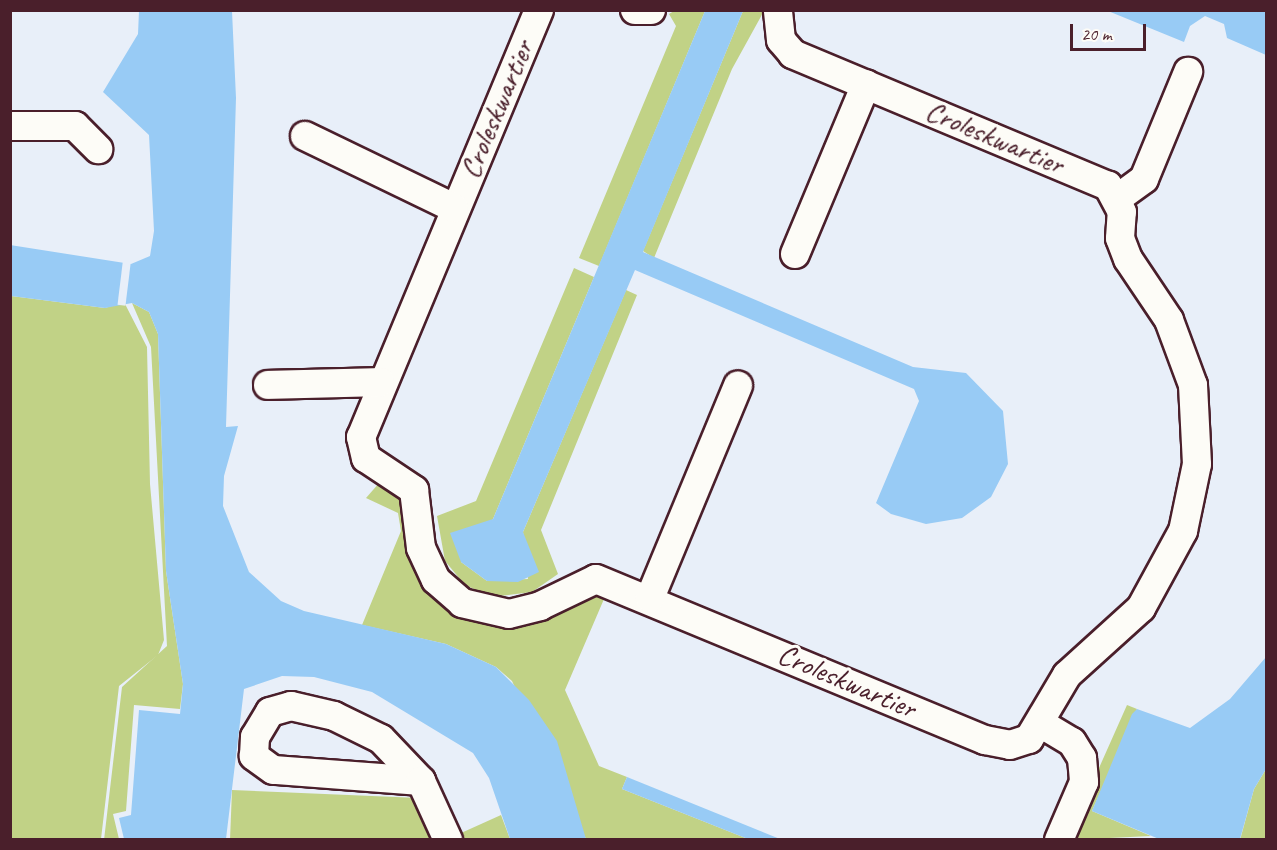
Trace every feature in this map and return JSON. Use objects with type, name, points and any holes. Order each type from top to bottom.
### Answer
[{"type":"street","name":"Croleskwartier","points":[[539,10],[362,428],[362,450],[414,490],[427,565],[448,593],[477,610],[509,614],[540,606],[597,579],[650,598],[985,740],[1010,745],[1029,739],[1067,675],[1141,608],[1183,531],[1197,464],[1193,385],[1169,320],[1128,259],[1118,198],[1098,181],[793,54],[781,40],[778,10]]},
{"type":"street","points":[[635,10],[651,10]]},
{"type":"street","points":[[1118,198],[1144,179],[1188,72]]},
{"type":"street","points":[[795,254],[866,84]]},
{"type":"street","points":[[10,107],[11,126],[75,126],[98,149]]},
{"type":"street","name":"Croleskwartier","points":[[306,136],[454,208]]},
{"type":"street","points":[[268,385],[380,382]]},
{"type":"street","points":[[650,598],[738,387]]},
{"type":"street","points":[[421,781],[273,770],[254,756],[255,737],[270,712],[291,706],[334,716],[381,739],[421,781],[448,840]]},
{"type":"street","points":[[1040,723],[1072,742],[1082,758],[1084,782],[1059,840]]},
{"type":"green space","points":[[674,11],[705,11],[599,266],[579,258],[676,26],[669,14]]},
{"type":"green space","points":[[743,11],[764,11],[732,69],[654,258],[643,251]]},
{"type":"green space","points":[[574,268],[594,277],[493,519],[461,562],[487,581],[528,579],[523,532],[626,290],[637,295],[541,530],[558,574],[532,592],[492,597],[465,585],[445,561],[437,516],[476,501]]},
{"type":"green space","points":[[11,296],[105,308],[124,302],[147,347],[150,484],[164,640],[158,655],[119,686],[101,839],[11,840]]},
{"type":"green space","points":[[132,303],[149,312],[158,334],[166,571],[183,684],[180,709],[134,705],[126,811],[113,814],[119,839],[104,840],[122,687],[167,646],[151,347]]},
{"type":"green space","points":[[380,482],[406,496],[456,613],[510,626],[577,593],[607,592],[565,690],[599,766],[627,777],[622,789],[748,839],[586,839],[512,681],[496,667],[446,644],[362,625],[401,531],[398,513],[366,498]]},
{"type":"green space","points":[[1127,705],[1137,709],[1092,811],[1151,836],[1067,840]]},
{"type":"green space","points":[[1266,769],[1266,839],[1240,840],[1254,789]]},
{"type":"green space","points":[[232,790],[419,798],[435,840],[230,840]]},
{"type":"green space","points":[[501,815],[510,839],[450,840],[450,838]]},
{"type":"water","points":[[139,11],[232,11],[236,98],[226,427],[238,426],[224,476],[223,506],[249,572],[281,601],[304,611],[446,644],[496,667],[529,700],[557,741],[586,839],[510,839],[489,778],[473,753],[372,692],[314,677],[282,676],[244,689],[226,839],[124,839],[119,818],[131,815],[139,710],[180,714],[183,684],[166,571],[158,334],[149,312],[132,303],[105,308],[11,296],[10,245],[131,264],[150,256],[154,231],[149,135],[103,92],[138,34]]},
{"type":"water","points":[[705,11],[743,11],[643,252],[913,367],[966,373],[1003,411],[1008,464],[991,497],[962,518],[926,524],[891,514],[876,503],[919,401],[914,389],[635,270],[523,532],[539,572],[518,582],[487,581],[461,562],[450,533],[493,519]]},
{"type":"water","points":[[1108,11],[1266,11],[1266,55],[1227,38],[1224,24],[1205,16],[1190,26],[1184,42]]},
{"type":"water","points":[[1266,657],[1266,769],[1254,789],[1240,839],[1159,839],[1092,811],[1132,714],[1137,709],[1190,728],[1230,699]]},
{"type":"water","points":[[627,777],[780,839],[748,839],[622,789]]},
{"type":"pier","points":[[123,260],[131,261],[125,306],[118,305]]}]
